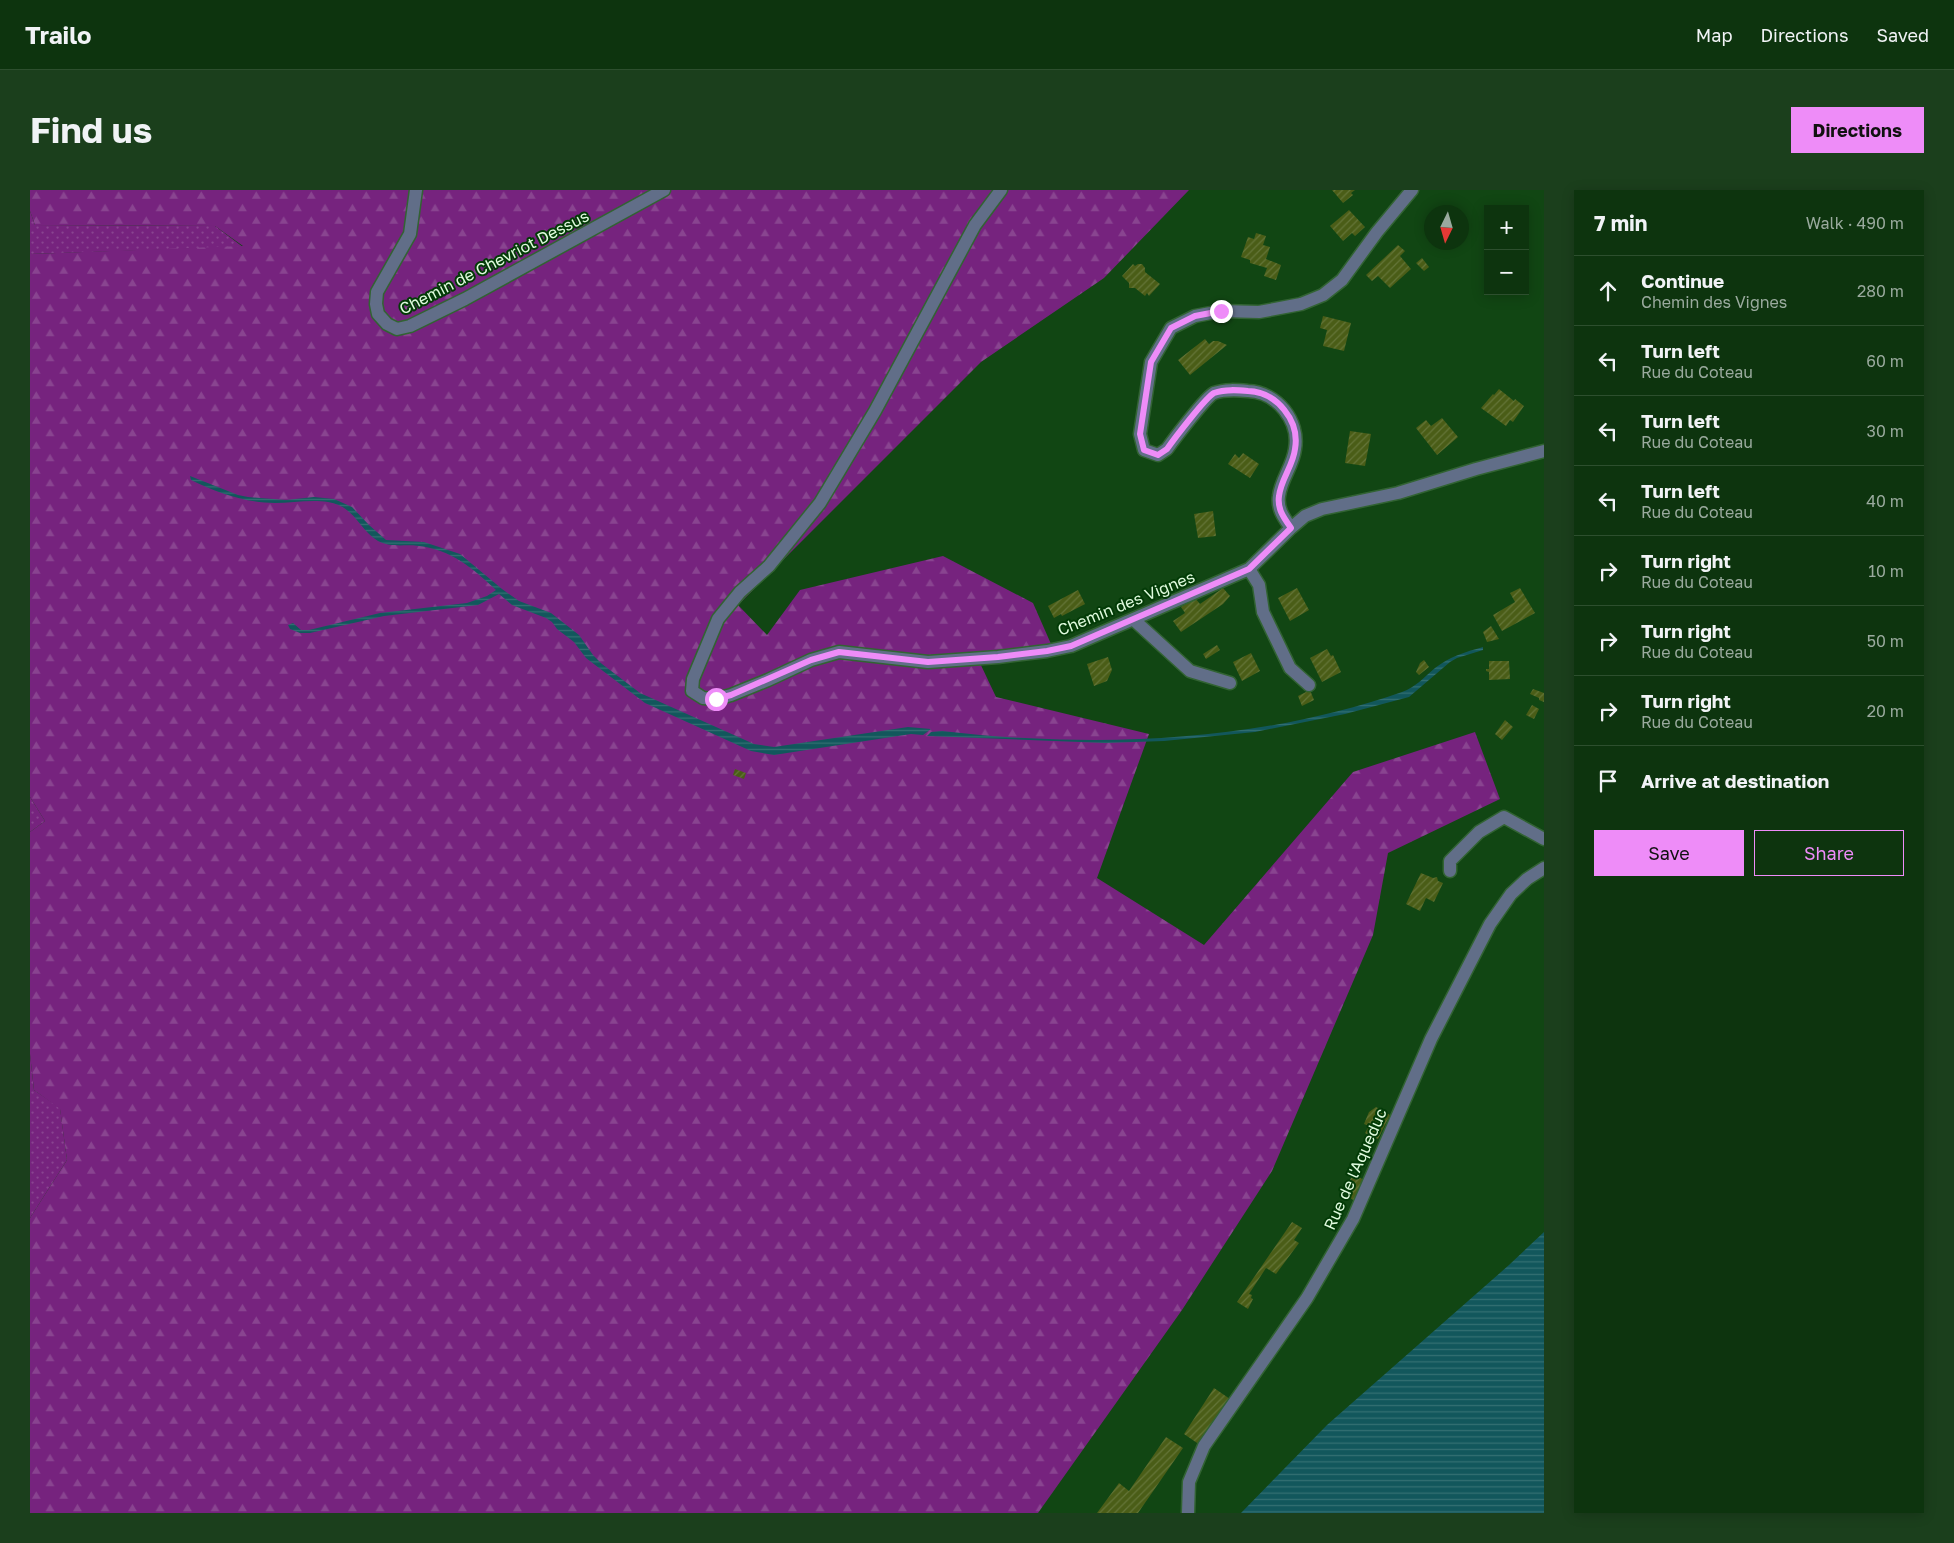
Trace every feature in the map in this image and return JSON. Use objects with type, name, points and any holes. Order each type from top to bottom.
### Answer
[{"type":"street","name":"Chemin de Chevriot Dessus","points":[[416,190],[410,234],[378,292],[376,304],[378,314],[387,324],[397,329],[410,326],[465,299],[664,190]]},
{"type":"street","name":"Chemin des Vignes","points":[[1002,190],[975,225],[874,411],[820,503],[769,566],[740,592],[718,619],[693,679],[692,691],[703,698],[716,699],[731,695],[811,660],[839,652],[928,662],[998,657],[1071,646],[1249,569],[1291,528],[1306,516],[1322,509],[1398,493],[1476,469],[1544,451]]},
{"type":"street","points":[[1291,528],[1280,512],[1278,497],[1295,449],[1296,435],[1290,418],[1278,402],[1254,391],[1231,390],[1212,394],[1167,449],[1158,455],[1144,450],[1140,434],[1151,362],[1171,328],[1195,316],[1221,311],[1259,312],[1301,304],[1323,296],[1342,280],[1377,232],[1412,190]]},
{"type":"street","points":[[1249,569],[1258,585],[1263,612],[1290,668],[1309,685]]},
{"type":"street","points":[[1134,620],[1190,671],[1230,684]]},
{"type":"street","points":[[1450,871],[1450,861],[1480,832],[1504,817],[1544,839]]},
{"type":"street","name":"Rue de l'Aqueduc","points":[[1188,1513],[1189,1482],[1204,1446],[1307,1298],[1353,1219],[1431,1039],[1490,924],[1511,894],[1527,879],[1544,868]]},
{"type":"green space","points":[[30,190],[1189,190],[1104,278],[981,362],[738,605],[767,635],[800,590],[943,556],[1033,603],[1051,644],[979,661],[996,697],[1149,734],[1097,878],[1204,945],[1353,772],[1475,732],[1500,799],[1388,853],[1373,935],[1272,1171],[1182,1310],[1038,1513],[30,1513],[30,1218],[67,1160],[60,1109],[34,1090],[30,1054],[30,832],[45,821],[30,797],[30,254],[243,246],[215,226],[35,225],[30,211]]},
{"type":"green space","points":[[30,211],[35,225],[215,226],[243,247],[30,254]]},
{"type":"green space","points":[[30,797],[45,821],[30,832]]},
{"type":"green space","points":[[30,1054],[34,1090],[60,1108],[67,1160],[30,1218]]},
{"type":"water","points":[[190,476],[238,495],[248,497],[286,500],[314,497],[334,499],[352,507],[386,540],[424,542],[460,554],[519,601],[551,613],[579,635],[602,664],[640,693],[754,744],[774,747],[908,727],[931,729],[923,735],[911,734],[774,755],[751,751],[645,703],[586,658],[574,642],[557,629],[552,622],[512,605],[499,594],[478,605],[384,616],[310,633],[300,633],[290,629],[288,625],[293,623],[301,630],[309,630],[380,613],[467,603],[487,596],[496,590],[461,561],[441,551],[419,546],[393,545],[378,541],[366,531],[351,513],[337,504],[315,501],[264,503],[253,501],[211,489],[191,480]]},
{"type":"water","points":[[1483,647],[1483,650],[1450,662],[1409,697],[1345,714],[1255,732],[1164,741],[1105,743],[927,736],[931,732],[942,731],[1015,738],[1120,740],[1168,738],[1263,727],[1310,718],[1402,692],[1415,685],[1446,661]]},
{"type":"water","points":[[1544,1232],[1544,1513],[1241,1513],[1327,1425]]},
{"type":"building","points":[[1332,190],[1355,190],[1351,193],[1353,195],[1343,203]]},
{"type":"building","points":[[1349,210],[1365,227],[1355,236],[1352,233],[1343,241],[1330,226]]},
{"type":"building","points":[[1256,233],[1266,236],[1263,245],[1270,247],[1266,259],[1281,265],[1276,280],[1264,276],[1267,268],[1250,263],[1250,260],[1241,257],[1248,237],[1254,239]]},
{"type":"building","points":[[1398,245],[1405,251],[1400,256],[1411,269],[1390,288],[1378,276],[1372,281],[1366,275]]},
{"type":"building","points":[[1422,258],[1429,267],[1424,271],[1416,263]]},
{"type":"building","points":[[1133,264],[1135,266],[1142,264],[1145,272],[1160,284],[1149,296],[1147,293],[1145,296],[1135,288],[1129,288],[1129,283],[1122,276]]},
{"type":"building","points":[[1323,316],[1351,323],[1344,351],[1323,346],[1327,330],[1320,328]]},
{"type":"building","points":[[1205,339],[1209,344],[1213,341],[1218,341],[1227,345],[1190,375],[1178,360]]},
{"type":"building","points":[[1499,389],[1524,406],[1513,422],[1510,420],[1506,426],[1481,408]]},
{"type":"building","points":[[1442,418],[1458,437],[1437,455],[1416,428],[1426,420],[1431,426]]},
{"type":"building","points":[[1350,431],[1371,434],[1365,466],[1345,463]]},
{"type":"building","points":[[1243,453],[1259,464],[1250,478],[1228,464],[1235,454],[1239,458]]},
{"type":"building","points":[[1213,511],[1216,536],[1198,538],[1194,514]]},
{"type":"building","points":[[1223,588],[1230,596],[1223,604],[1181,632],[1173,621],[1185,613],[1181,607],[1195,598],[1200,604]]},
{"type":"building","points":[[1297,588],[1309,610],[1290,621],[1278,598]]},
{"type":"building","points":[[1520,588],[1535,613],[1502,631],[1493,615],[1515,602],[1510,593]]},
{"type":"building","points":[[1078,590],[1085,604],[1054,618],[1048,606]]},
{"type":"building","points":[[1491,626],[1499,639],[1487,642],[1483,632]]},
{"type":"building","points":[[1217,645],[1220,650],[1206,659],[1203,654]]},
{"type":"building","points":[[1327,649],[1331,656],[1333,655],[1341,672],[1322,682],[1310,658]]},
{"type":"building","points":[[1251,653],[1260,671],[1242,681],[1233,662]]},
{"type":"building","points":[[1108,657],[1112,670],[1107,681],[1094,686],[1087,664]]},
{"type":"building","points":[[1424,660],[1429,667],[1419,675],[1416,672],[1420,663]]},
{"type":"building","points":[[1489,661],[1509,661],[1510,679],[1489,680],[1489,672],[1486,669],[1489,669]]},
{"type":"building","points":[[1533,689],[1544,693],[1544,702],[1530,694]]},
{"type":"building","points":[[1310,690],[1314,700],[1302,706],[1298,696]]},
{"type":"building","points":[[1532,705],[1539,709],[1534,719],[1526,715]]},
{"type":"building","points":[[1505,720],[1513,727],[1502,740],[1495,734]]},
{"type":"building","points":[[735,769],[746,773],[744,779],[733,775]]},
{"type":"building","points":[[1421,873],[1433,878],[1437,877],[1438,881],[1443,883],[1434,902],[1426,898],[1420,911],[1406,904]]},
{"type":"building","points":[[1376,1107],[1390,1115],[1378,1139],[1365,1133],[1369,1126],[1364,1124],[1369,1112]]},
{"type":"building","points":[[1353,1174],[1366,1181],[1355,1201],[1350,1198],[1352,1192],[1346,1188]]},
{"type":"building","points":[[1292,1222],[1302,1228],[1294,1240],[1299,1243],[1276,1274],[1266,1268],[1249,1294],[1252,1295],[1251,1298],[1253,1299],[1248,1309],[1237,1302]]},
{"type":"building","points":[[1214,1388],[1230,1399],[1200,1445],[1184,1434]]},
{"type":"building","points":[[1166,1437],[1183,1448],[1138,1513],[1097,1513],[1119,1483],[1129,1491]]},
{"type":"route","points":[[716,699],[768,680],[811,660],[839,652],[928,662],[998,657],[1071,646],[1249,569],[1291,528],[1280,512],[1278,497],[1284,476],[1291,463],[1296,435],[1290,418],[1278,402],[1254,391],[1231,390],[1212,394],[1167,449],[1158,455],[1144,450],[1140,434],[1151,362],[1171,328],[1195,316],[1221,311]]}]
